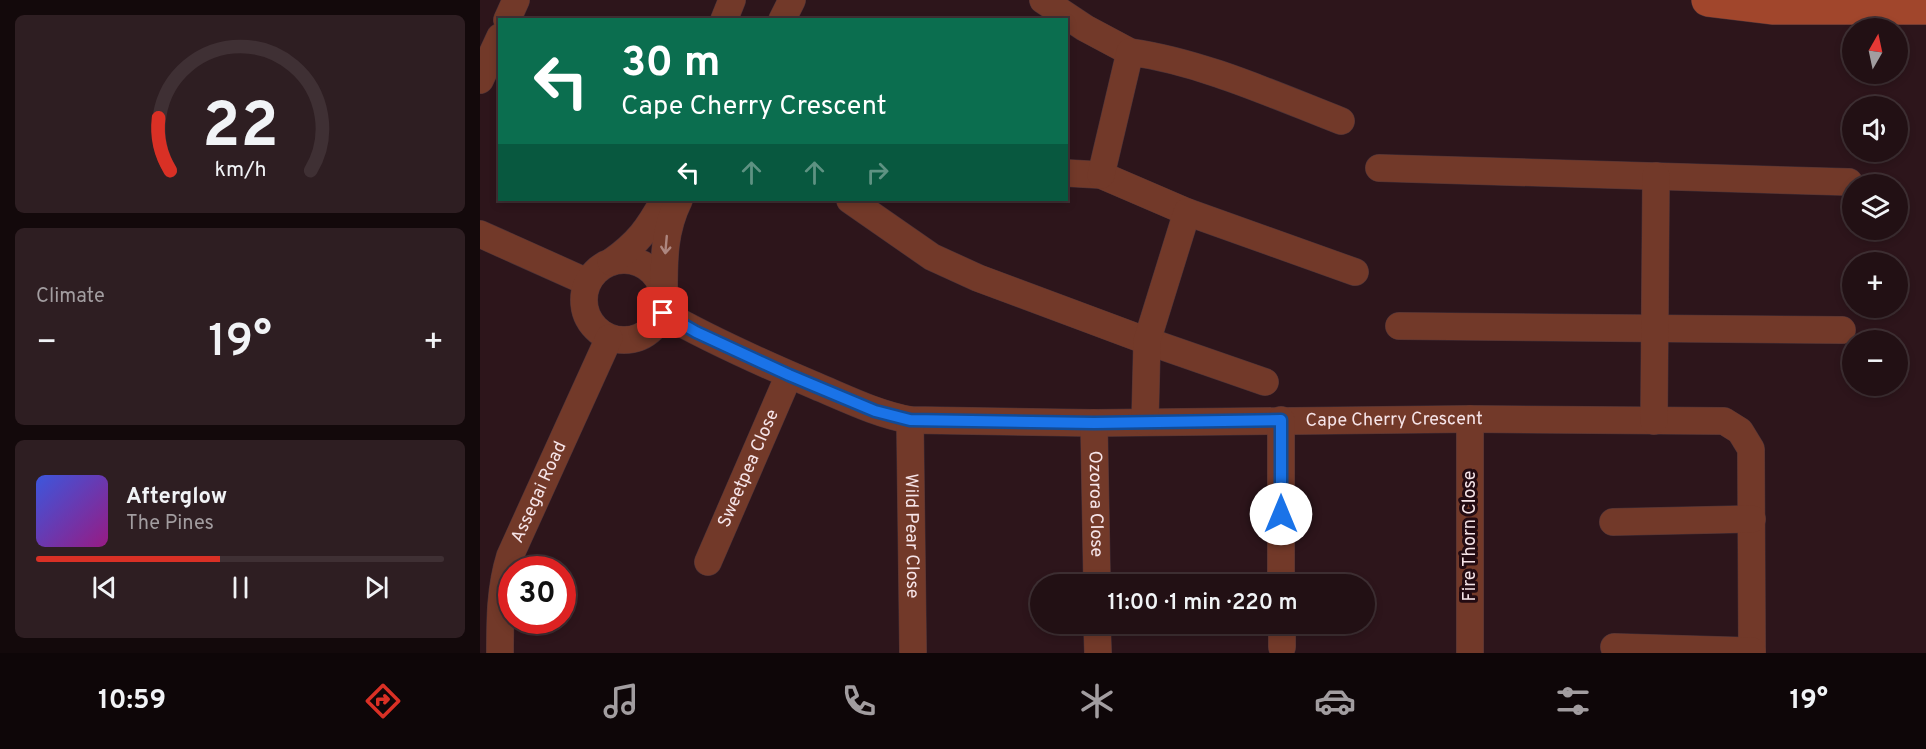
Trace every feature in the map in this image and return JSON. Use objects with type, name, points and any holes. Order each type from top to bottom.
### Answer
[{"type":"main road","points":[[1708,0],[1774,8],[1926,8]]},
{"type":"street","points":[[508,18],[516,0]]},
{"type":"street","points":[[725,18],[732,0]]},
{"type":"street","points":[[783,18],[792,0]]},
{"type":"street","points":[[1043,0],[1085,28],[1130,52],[1183,63],[1341,121]]},
{"type":"street","points":[[480,80],[498,41]]},
{"type":"street","points":[[1101,175],[1130,52]]},
{"type":"street","points":[[1379,168],[1842,182]]},
{"type":"street","points":[[1068,173],[1101,175],[1187,212],[1356,272]]},
{"type":"street","points":[[1654,421],[1656,176]]},
{"type":"street","points":[[663,201],[644,234],[630,249],[598,269],[587,282],[583,296],[585,310],[591,323],[609,338],[627,341],[640,337],[653,329],[664,303],[667,229],[679,201]]},
{"type":"street","points":[[851,201],[932,257],[978,278],[1265,382]]},
{"type":"street","points":[[1145,422],[1147,341],[1187,212]]},
{"type":"street","points":[[480,234],[587,282]]},
{"type":"street","points":[[611,262],[624,260],[638,262],[650,269],[660,280],[664,303]]},
{"type":"street","name":"Cape Cherry Crescent","points":[[664,303],[696,332],[875,411],[910,420],[1094,423],[1470,419],[1724,421],[1740,431],[1751,449],[1752,652]]},
{"type":"street","points":[[1399,327],[1842,330]]},
{"type":"street","name":"Assegai Road","points":[[500,653],[501,598],[504,575],[510,556],[609,338]]},
{"type":"street","name":"Sweetpea Close","points":[[708,562],[789,375]]},
{"type":"street","name":"Fire Thorn Close","points":[[1470,419],[1470,652]]},
{"type":"street","name":"Wild Pear Close","points":[[910,420],[913,651]]},
{"type":"street","points":[[1281,420],[1281,574]]},
{"type":"street","name":"Ozoroa Close","points":[[1094,423],[1097,574]]},
{"type":"street","points":[[1613,522],[1752,519]]},
{"type":"street","points":[[1097,634],[1098,653]]},
{"type":"street","points":[[1614,647],[1752,652]]},
{"type":"route","points":[[663,313],[696,332],[789,375],[892,417],[910,420],[1094,423],[1281,420],[1281,514]]}]
